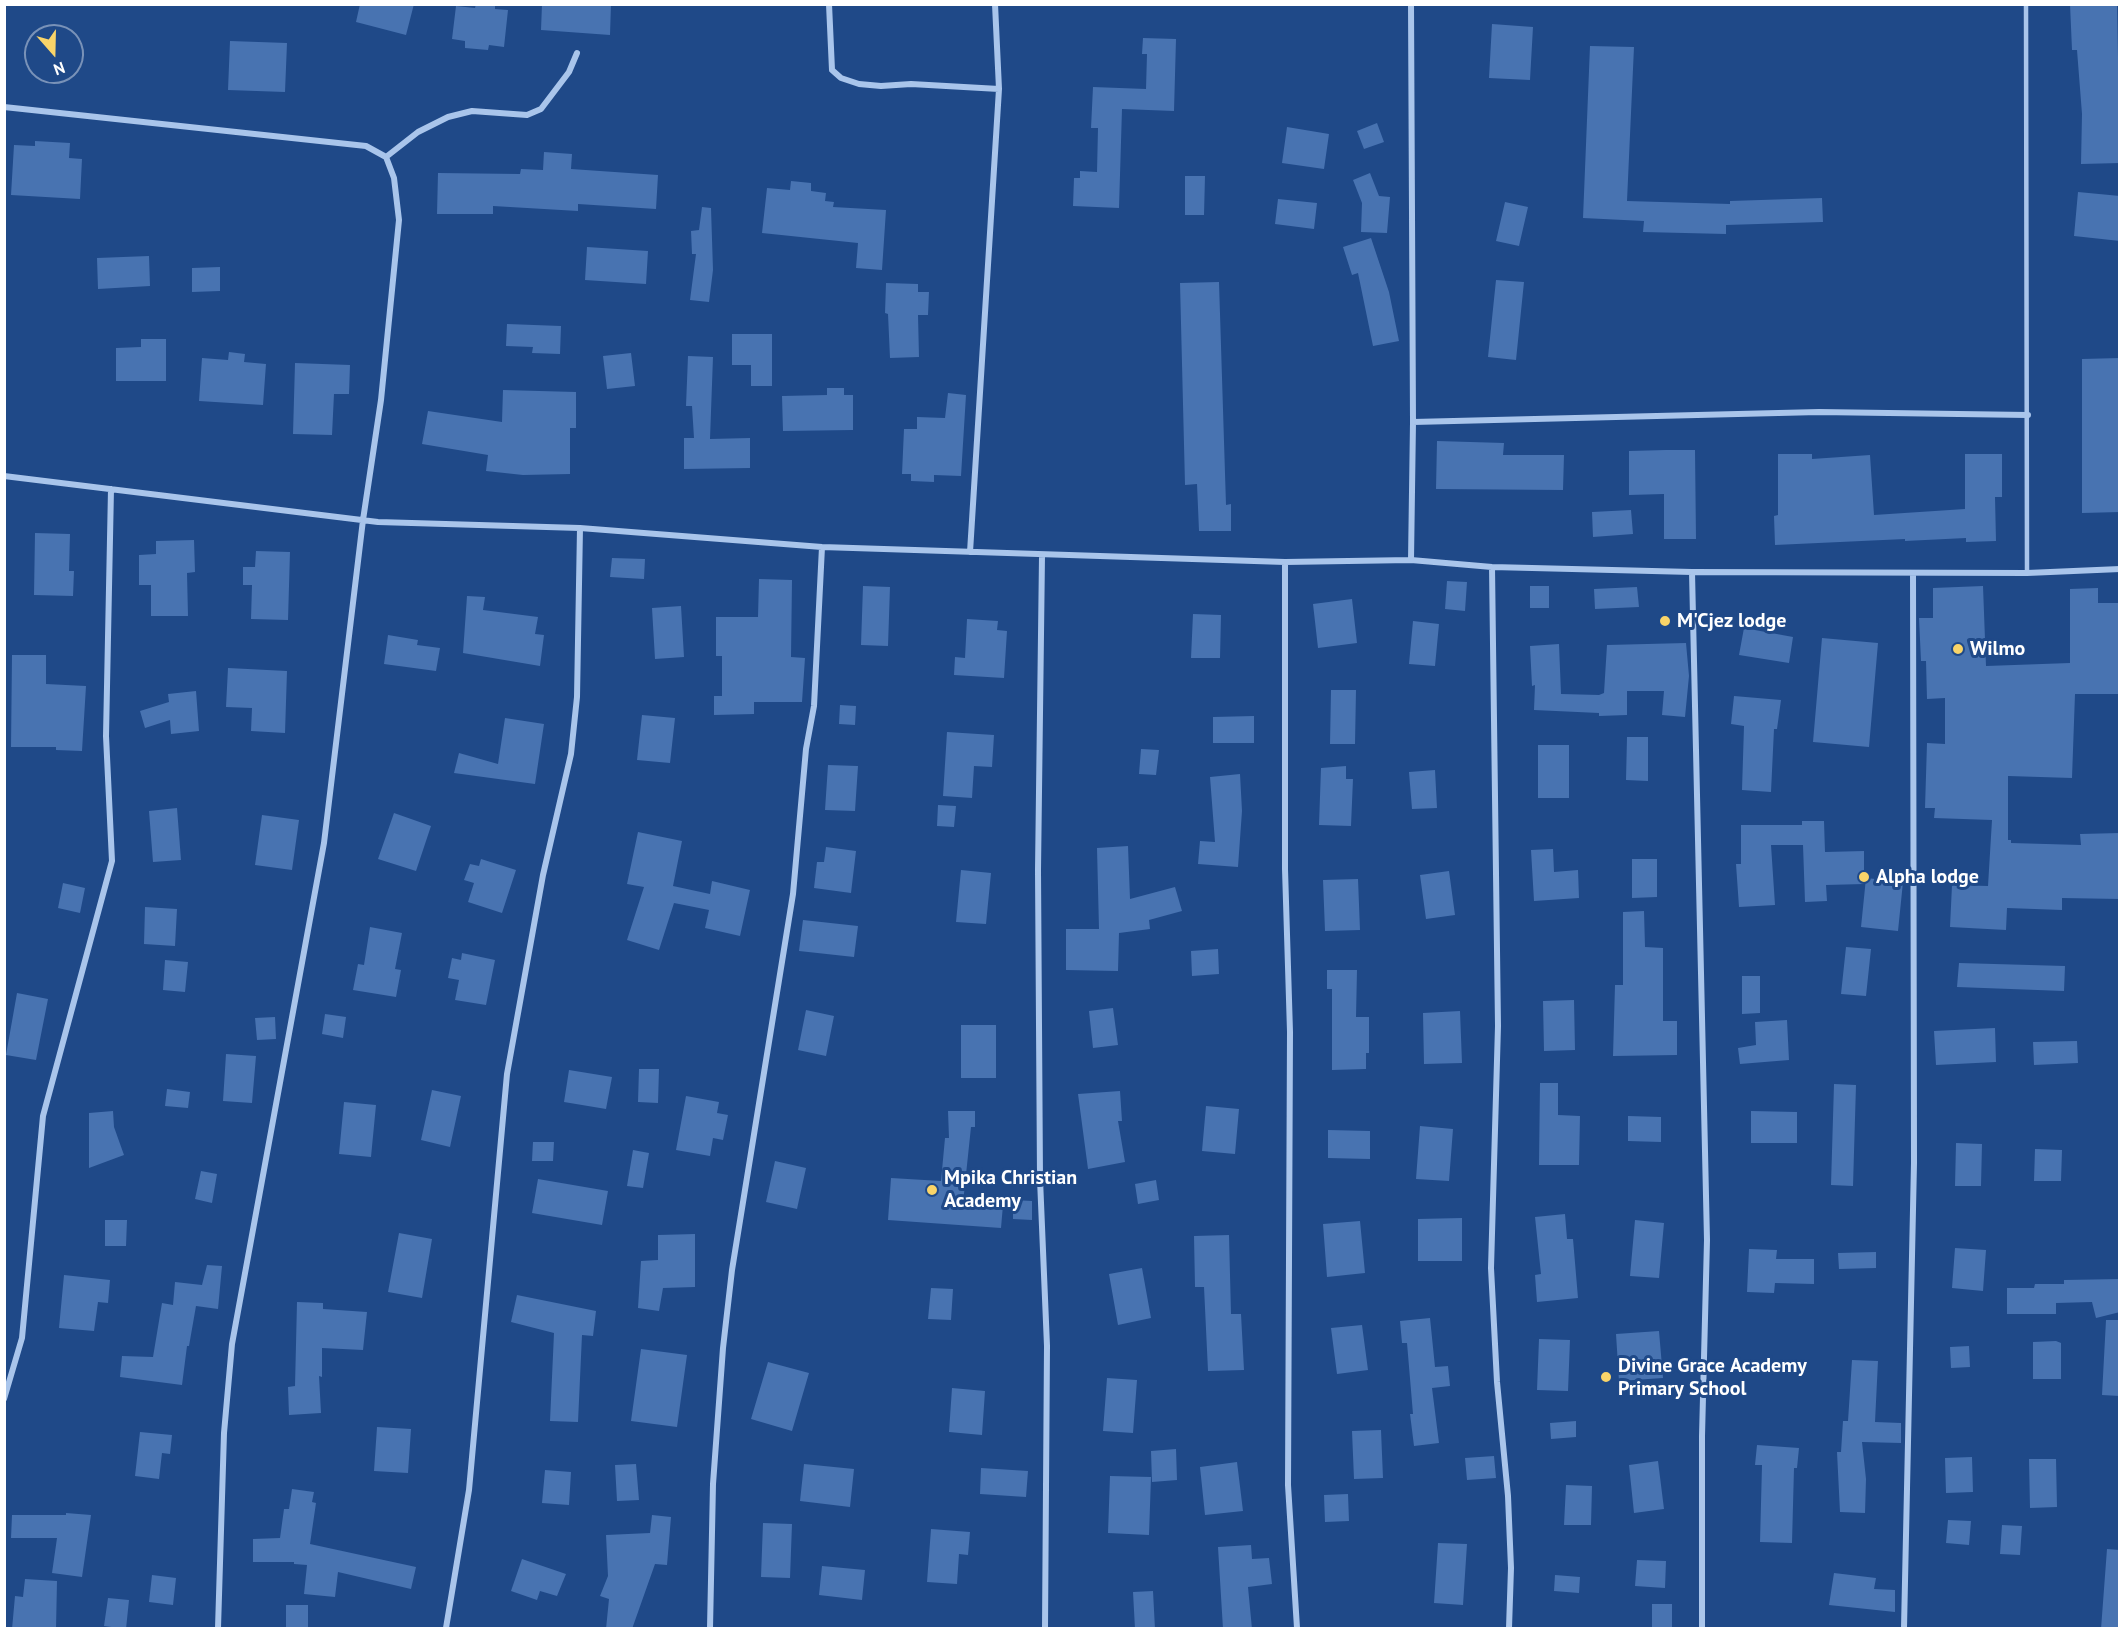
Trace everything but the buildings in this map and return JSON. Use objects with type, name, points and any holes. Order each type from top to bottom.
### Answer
[{"type":"street","points":[[829,4],[832,70],[841,78],[860,84],[881,86],[911,84],[999,88]]},
{"type":"street","points":[[970,552],[999,88],[994,28],[995,4]]},
{"type":"street","points":[[1411,4],[1413,423],[1411,560]]},
{"type":"street","points":[[386,157],[418,132],[448,117],[472,111],[527,115],[541,109],[569,72],[577,53]]},
{"type":"street","points":[[4,107],[366,146],[386,157],[394,178],[399,220],[381,400],[363,520],[324,843],[232,1344],[224,1432],[218,1629]]},
{"type":"street","points":[[1413,423],[1819,411],[2028,415]]},
{"type":"street","points":[[4,476],[363,520],[580,528],[822,547],[1285,562],[1411,560],[1492,567],[1692,572],[2027,573],[2120,568]]},
{"type":"street","points":[[4,1399],[22,1338],[43,1116],[112,861],[106,736],[111,489]]},
{"type":"street","points":[[446,1629],[469,1490],[507,1074],[543,875],[570,754],[577,697],[580,528]]},
{"type":"street","points":[[710,1629],[713,1484],[723,1348],[732,1270],[793,894],[806,749],[814,706],[822,547]]},
{"type":"street","points":[[1042,555],[1038,870],[1040,1179],[1047,1346],[1045,1629]]},
{"type":"street","points":[[1285,562],[1284,869],[1290,1032],[1288,1485],[1297,1629]]},
{"type":"street","points":[[1492,567],[1498,1026],[1491,1268],[1497,1382],[1508,1496],[1509,1629]]},
{"type":"street","points":[[1692,572],[1707,1240],[1702,1436],[1702,1629]]},
{"type":"street","points":[[1904,1629],[1914,1163],[1913,573]]},
{"type":"lane","points":[[2026,4],[2027,573]]},
{"type":"place","name":"M'Cjez lodge","points":[[1665,621]]},
{"type":"place","name":"Wilmo","points":[[1958,649]]},
{"type":"place","name":"Alpha lodge","points":[[1864,877]]},
{"type":"place","name":"Mpika Christian Academy","points":[[932,1190]]},
{"type":"place","name":"Divine Grace Academy Primary School","points":[[1606,1377]]}]
